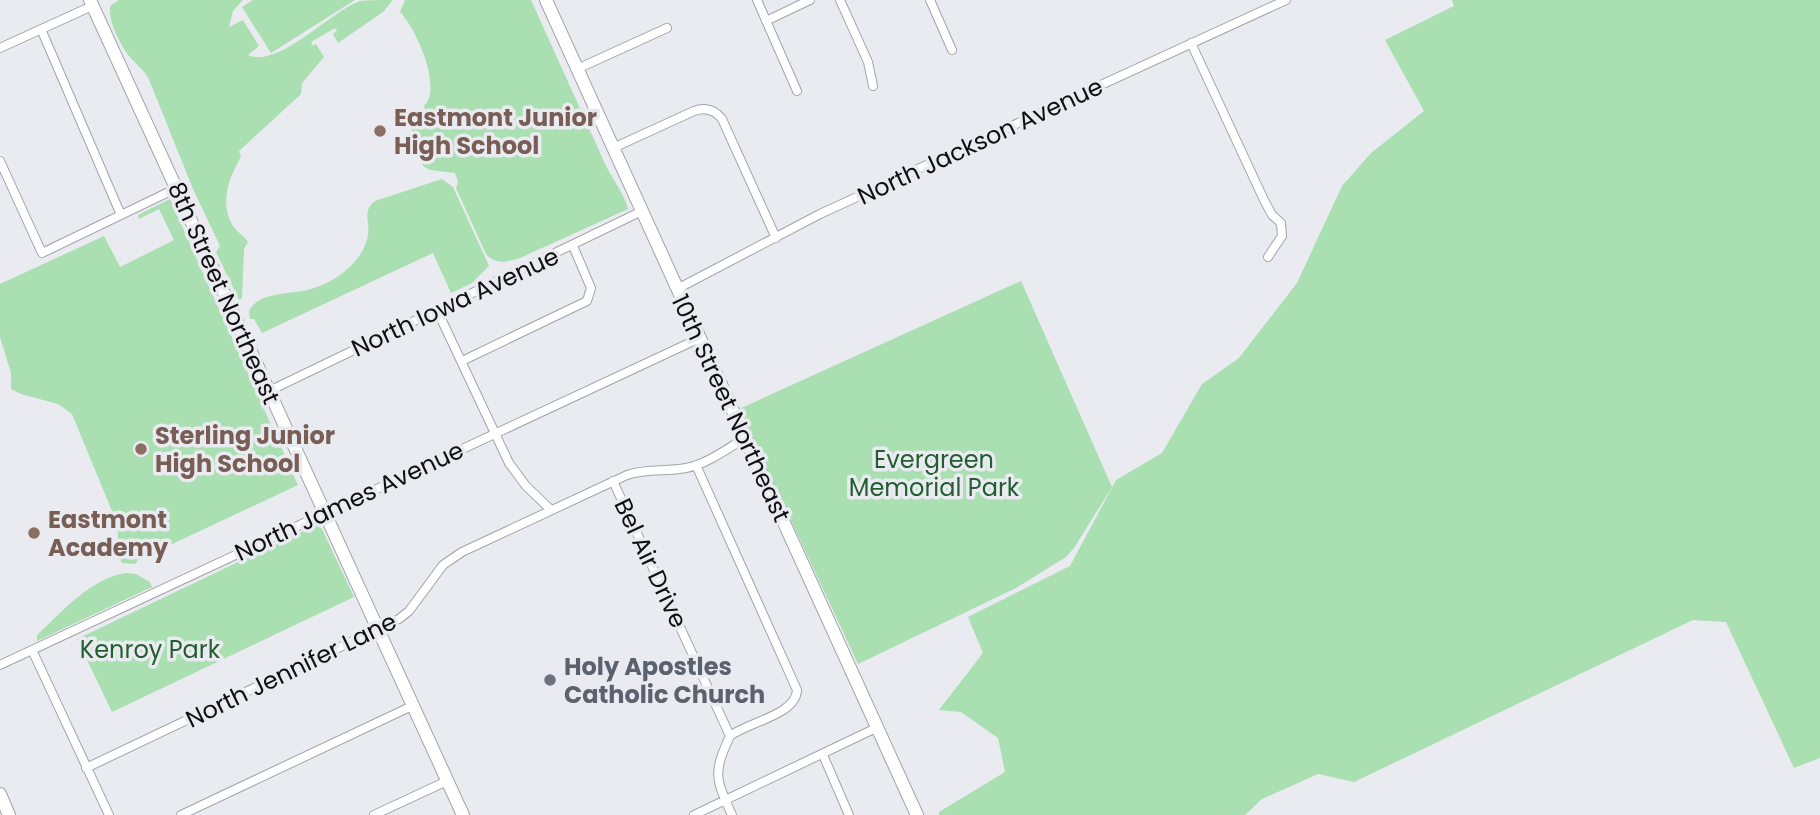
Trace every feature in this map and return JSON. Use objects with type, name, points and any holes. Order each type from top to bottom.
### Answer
[{"type":"main road","name":"10th Street Northeast","points":[[546,0],[917,815]]},
{"type":"main road","name":"8th Street Northeast","points":[[95,2],[463,815]]},
{"type":"main road","points":[[0,794],[6,814]]},
{"type":"street","points":[[757,0],[797,90]]},
{"type":"street","points":[[766,21],[810,0]]},
{"type":"street","points":[[840,0],[868,62],[873,86]]},
{"type":"street","points":[[930,0],[952,50]]},
{"type":"street","name":"North Jackson Avenue","points":[[677,289],[820,214],[1286,0]]},
{"type":"street","points":[[0,48],[95,2]]},
{"type":"street","points":[[577,69],[667,28]]},
{"type":"street","points":[[41,29],[121,215]]},
{"type":"street","points":[[1191,43],[1264,200],[1272,215],[1281,223],[1282,236],[1268,257]]},
{"type":"street","points":[[613,148],[700,108],[712,110],[722,118],[776,238]]},
{"type":"street","points":[[0,161],[42,253],[177,188]]},
{"type":"street","name":"North Iowa Avenue","points":[[269,391],[642,211]]},
{"type":"street","points":[[461,361],[587,301],[591,288],[573,246]]},
{"type":"street","points":[[437,310],[514,471],[550,509]]},
{"type":"street","name":"North James Avenue","points":[[0,665],[700,338]]},
{"type":"street","name":"North Jennifer Lane","points":[[86,768],[406,614],[435,574],[452,558],[613,481],[645,470],[696,465],[745,438]]},
{"type":"street","points":[[696,465],[797,690],[796,699],[788,708],[730,736],[717,772],[732,815]]},
{"type":"street","name":"Bel Air Drive","points":[[613,481],[730,736]]},
{"type":"street","points":[[32,650],[109,815]]},
{"type":"street","points":[[181,815],[412,706]]},
{"type":"street","points":[[694,815],[876,728]]},
{"type":"street","points":[[823,755],[849,815]]},
{"type":"street","points":[[374,815],[446,780]]},
{"type":"green space","points":[[119,0],[243,0],[233,11],[229,27],[243,20],[259,46],[248,55],[260,57],[289,47],[360,1],[393,0],[383,12],[338,43],[333,34],[337,31],[335,28],[311,42],[313,46],[316,44],[324,57],[302,83],[301,94],[239,151],[241,157],[233,173],[226,199],[233,226],[248,242],[244,249],[242,298],[239,300],[216,252],[220,246],[193,189],[148,77],[126,52],[114,29],[110,10],[111,5]]},
{"type":"green space","points":[[253,0],[355,0],[271,53],[242,7]]},
{"type":"green space","points":[[405,0],[531,0],[628,209],[520,258],[498,261],[486,254],[456,188],[458,182],[455,173],[430,170],[423,166],[416,136],[405,121],[427,114],[424,106],[431,86],[420,44],[400,12]]},
{"type":"green space","points":[[1452,0],[1820,0],[1820,758],[1794,768],[1726,622],[1693,620],[1354,782],[1318,774],[1262,799],[1245,815],[939,815],[939,812],[1005,772],[998,738],[961,712],[939,710],[983,653],[968,617],[1070,566],[1116,480],[1162,453],[1202,384],[1239,358],[1297,283],[1342,186],[1371,153],[1424,111],[1385,40],[1454,6]]},
{"type":"green space","points":[[442,179],[453,187],[489,266],[472,283],[451,293],[433,253],[262,333],[254,319],[250,319],[249,311],[259,300],[315,288],[347,269],[364,248],[368,235],[368,212],[375,201]]},
{"type":"green space","name":"Sterling Junior High School","points":[[170,199],[298,485],[138,560],[135,564],[122,563],[117,554],[118,531],[112,511],[72,414],[58,404],[11,389],[11,373],[0,337],[0,284],[104,236],[120,267],[174,240],[159,209],[139,219],[138,215]]},
{"type":"green space","name":"Evergreen Memorial Park","points":[[1021,281],[1112,487],[1066,557],[1016,588],[858,664],[739,409]]},
{"type":"green space","name":"Kenroy Park","points":[[316,525],[322,529],[354,597],[112,712],[77,639]]},
{"type":"green space","points":[[136,574],[150,582],[152,587],[37,641],[37,635],[78,597],[113,576]]},
{"type":"place","name":"Eastmont Junior High School","points":[[380,131]]},
{"type":"place","name":"Sterling Junior High School","points":[[141,449]]},
{"type":"place","name":"Eastmont Academy","points":[[34,533]]},
{"type":"place","name":"Holy Apostles Catholic Church","points":[[550,680]]}]
